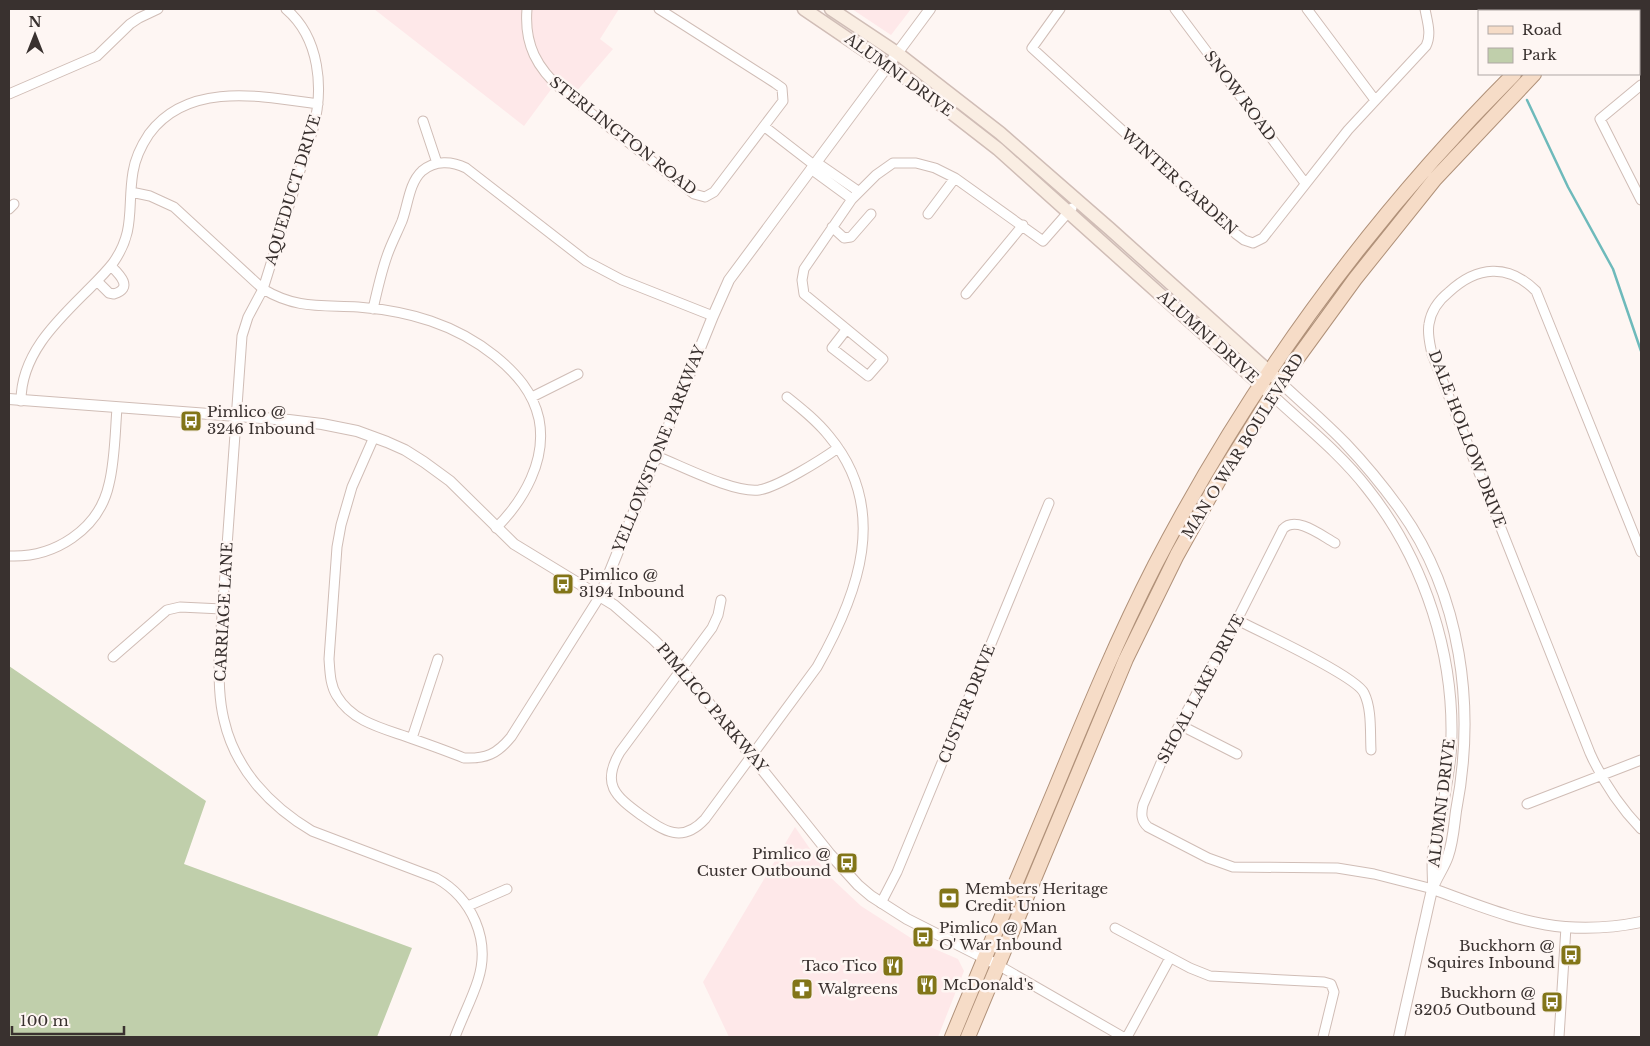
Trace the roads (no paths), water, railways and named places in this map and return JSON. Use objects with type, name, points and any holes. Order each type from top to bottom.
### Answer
[{"type":"main road","name":"ALUMNI DRIVE","points":[[804,9],[888,65],[998,150],[1272,395]]},
{"type":"main road","name":"ALUMNI DRIVE","points":[[831,9],[897,53],[1000,133],[1078,200],[1280,382]]},
{"type":"main road","name":"MAN O WAR BOULEVARD","points":[[952,1037],[1089,707],[1125,627],[1183,513],[1260,384],[1339,273],[1408,189],[1513,75]]},
{"type":"main road","name":"MAN O WAR BOULEVARD","points":[[968,1037],[1139,630],[1220,478],[1280,382],[1355,279],[1451,161],[1533,75]]},
{"type":"street","points":[[9,94],[97,56],[130,24],[158,9]]},
{"type":"street","name":"AQUEDUCT DRIVE","points":[[263,289],[313,129],[318,104],[318,74],[310,46],[298,21],[286,9]]},
{"type":"street","name":"STERLINGTON ROAD","points":[[528,9],[527,24],[530,45],[544,73],[563,91],[694,194],[705,197],[714,192],[765,127],[783,101],[783,92],[779,86],[659,9]]},
{"type":"street","name":"YELLOWSTONE PARKWAY","points":[[374,436],[352,488],[341,525],[330,640],[330,674],[337,696],[357,717],[464,758],[474,758],[495,753],[511,737],[600,596],[712,316],[729,280],[930,9]]},
{"type":"street","name":"WINTER GARDEN","points":[[1060,9],[1032,48],[1244,240],[1253,243],[1263,238],[1348,130],[1426,46],[1429,32],[1425,9]]},
{"type":"street","name":"SNOW ROAD","points":[[1175,9],[1305,183]]},
{"type":"street","points":[[1307,9],[1375,100]]},
{"type":"street","points":[[1641,85],[1600,119],[1641,200]]},
{"type":"street","points":[[21,401],[25,376],[40,343],[57,322],[111,266],[120,252],[128,233],[133,172],[137,155],[145,140],[164,118],[176,109],[193,102],[239,95],[318,104]]},
{"type":"street","points":[[423,121],[437,163]]},
{"type":"street","points":[[765,127],[814,165],[852,199]]},
{"type":"street","points":[[372,309],[387,255],[402,221],[414,182],[423,170],[437,163],[454,163],[466,168],[574,253],[602,271],[712,316]]},
{"type":"street","points":[[846,330],[832,348],[868,376],[882,359],[804,294],[802,280],[804,270],[858,191],[876,175],[893,164],[916,163],[934,168],[956,178],[1043,241],[1078,200]]},
{"type":"street","points":[[814,165],[858,191]]},
{"type":"street","points":[[928,214],[956,178]]},
{"type":"street","points":[[131,192],[150,196],[174,208],[263,289],[276,297],[300,304],[372,309],[414,315],[442,324],[474,340],[505,364],[518,377],[532,397],[541,429],[538,456],[527,487],[508,516],[496,528]]},
{"type":"street","points":[[832,227],[844,238],[851,237],[871,214]]},
{"type":"street","points":[[966,294],[1023,225]]},
{"type":"street","points":[[97,281],[114,294],[122,290],[124,287],[123,278],[111,266]]},
{"type":"street","name":"DALE HOLLOW DRIVE","points":[[1641,552],[1536,291],[1521,278],[1498,271],[1478,272],[1465,279],[1445,295],[1437,304],[1432,314],[1429,324],[1432,354],[1600,776],[1618,804],[1641,829]]},
{"type":"street","name":"CARRIAGE LANE","points":[[263,289],[248,317],[242,336],[222,609],[219,677],[224,720],[229,739],[247,772],[261,791],[293,820],[312,831],[436,878],[451,888],[468,906],[480,938],[481,963],[478,979],[455,1037]]},
{"type":"street","points":[[532,397],[578,374]]},
{"type":"street","name":"ALUMNI DRIVE","points":[[1280,382],[1346,444],[1400,509],[1428,560],[1451,620],[1462,674],[1465,753],[1460,794],[1448,856],[1433,889],[1399,1037]]},
{"type":"street","name":"ALUMNI DRIVE","points":[[1272,395],[1335,453],[1366,487],[1381,507],[1408,552],[1430,604],[1442,647],[1451,709],[1449,765],[1433,854],[1433,889]]},
{"type":"street","points":[[721,600],[718,615],[712,628],[614,763],[611,778],[616,794],[622,801],[658,828],[677,834],[684,833],[698,826],[705,819],[817,666],[846,604],[859,566],[863,540],[863,516],[851,470],[838,448],[821,426],[787,397]]},
{"type":"street","name":"PIMLICO PARKWAY","points":[[9,399],[322,424],[374,436],[405,450],[435,469],[466,495],[496,528],[514,544],[534,558],[614,605],[653,639],[682,669],[840,868],[858,885],[881,903],[927,930],[985,957],[1123,1037]]},
{"type":"street","points":[[9,556],[35,554],[64,544],[90,522],[104,500],[110,483],[117,408]]},
{"type":"street","points":[[656,456],[732,487],[760,490],[774,485],[838,448]]},
{"type":"street","name":"CUSTER DRIVE","points":[[881,903],[897,872],[1049,503]]},
{"type":"street","name":"SHOAL LAKE DRIVE","points":[[1336,543],[1300,524],[1286,525],[1237,620],[1169,744],[1141,810],[1143,821],[1148,826],[1208,858],[1233,867],[1337,868],[1374,874],[1433,889]]},
{"type":"street","points":[[113,657],[167,610],[180,607],[222,609]]},
{"type":"street","points":[[1237,620],[1344,675],[1360,687],[1369,713],[1371,750]]},
{"type":"street","points":[[412,738],[438,658]]},
{"type":"street","points":[[1180,725],[1237,754]]},
{"type":"street","points":[[1527,804],[1641,760]]},
{"type":"street","points":[[468,906],[508,889]]},
{"type":"street","points":[[1433,889],[1520,918],[1566,927],[1614,926],[1641,922]]},
{"type":"street","points":[[1559,1037],[1566,927]]},
{"type":"street","points":[[1115,928],[1170,958],[1210,976],[1324,982],[1331,984],[1334,992],[1323,1037]]},
{"type":"street","points":[[1127,1037],[1170,958]]},
{"type":"waterway","points":[[1527,100],[1568,187],[1613,269],[1641,351]]},
{"type":"place","name":"Pimlico @ 3246 Inbound","points":[[191,421]]},
{"type":"place","name":"Pimlico @ 3194 Inbound","points":[[563,584]]},
{"type":"place","name":"Pimlico @ Custer Outbound","points":[[847,863]]},
{"type":"place","name":"Members Heritage Credit Union","points":[[949,898]]},
{"type":"place","name":"Pimlico @ Man O' War Inbound","points":[[923,937]]},
{"type":"place","name":"Buckhorn @ Squires Inbound","points":[[1571,955]]},
{"type":"place","name":"Taco Tico","points":[[893,966]]},
{"type":"place","name":"McDonald's","points":[[927,985]]},
{"type":"place","name":"Walgreens","points":[[802,989]]},
{"type":"place","name":"Buckhorn @ 3205 Outbound","points":[[1552,1002]]}]
